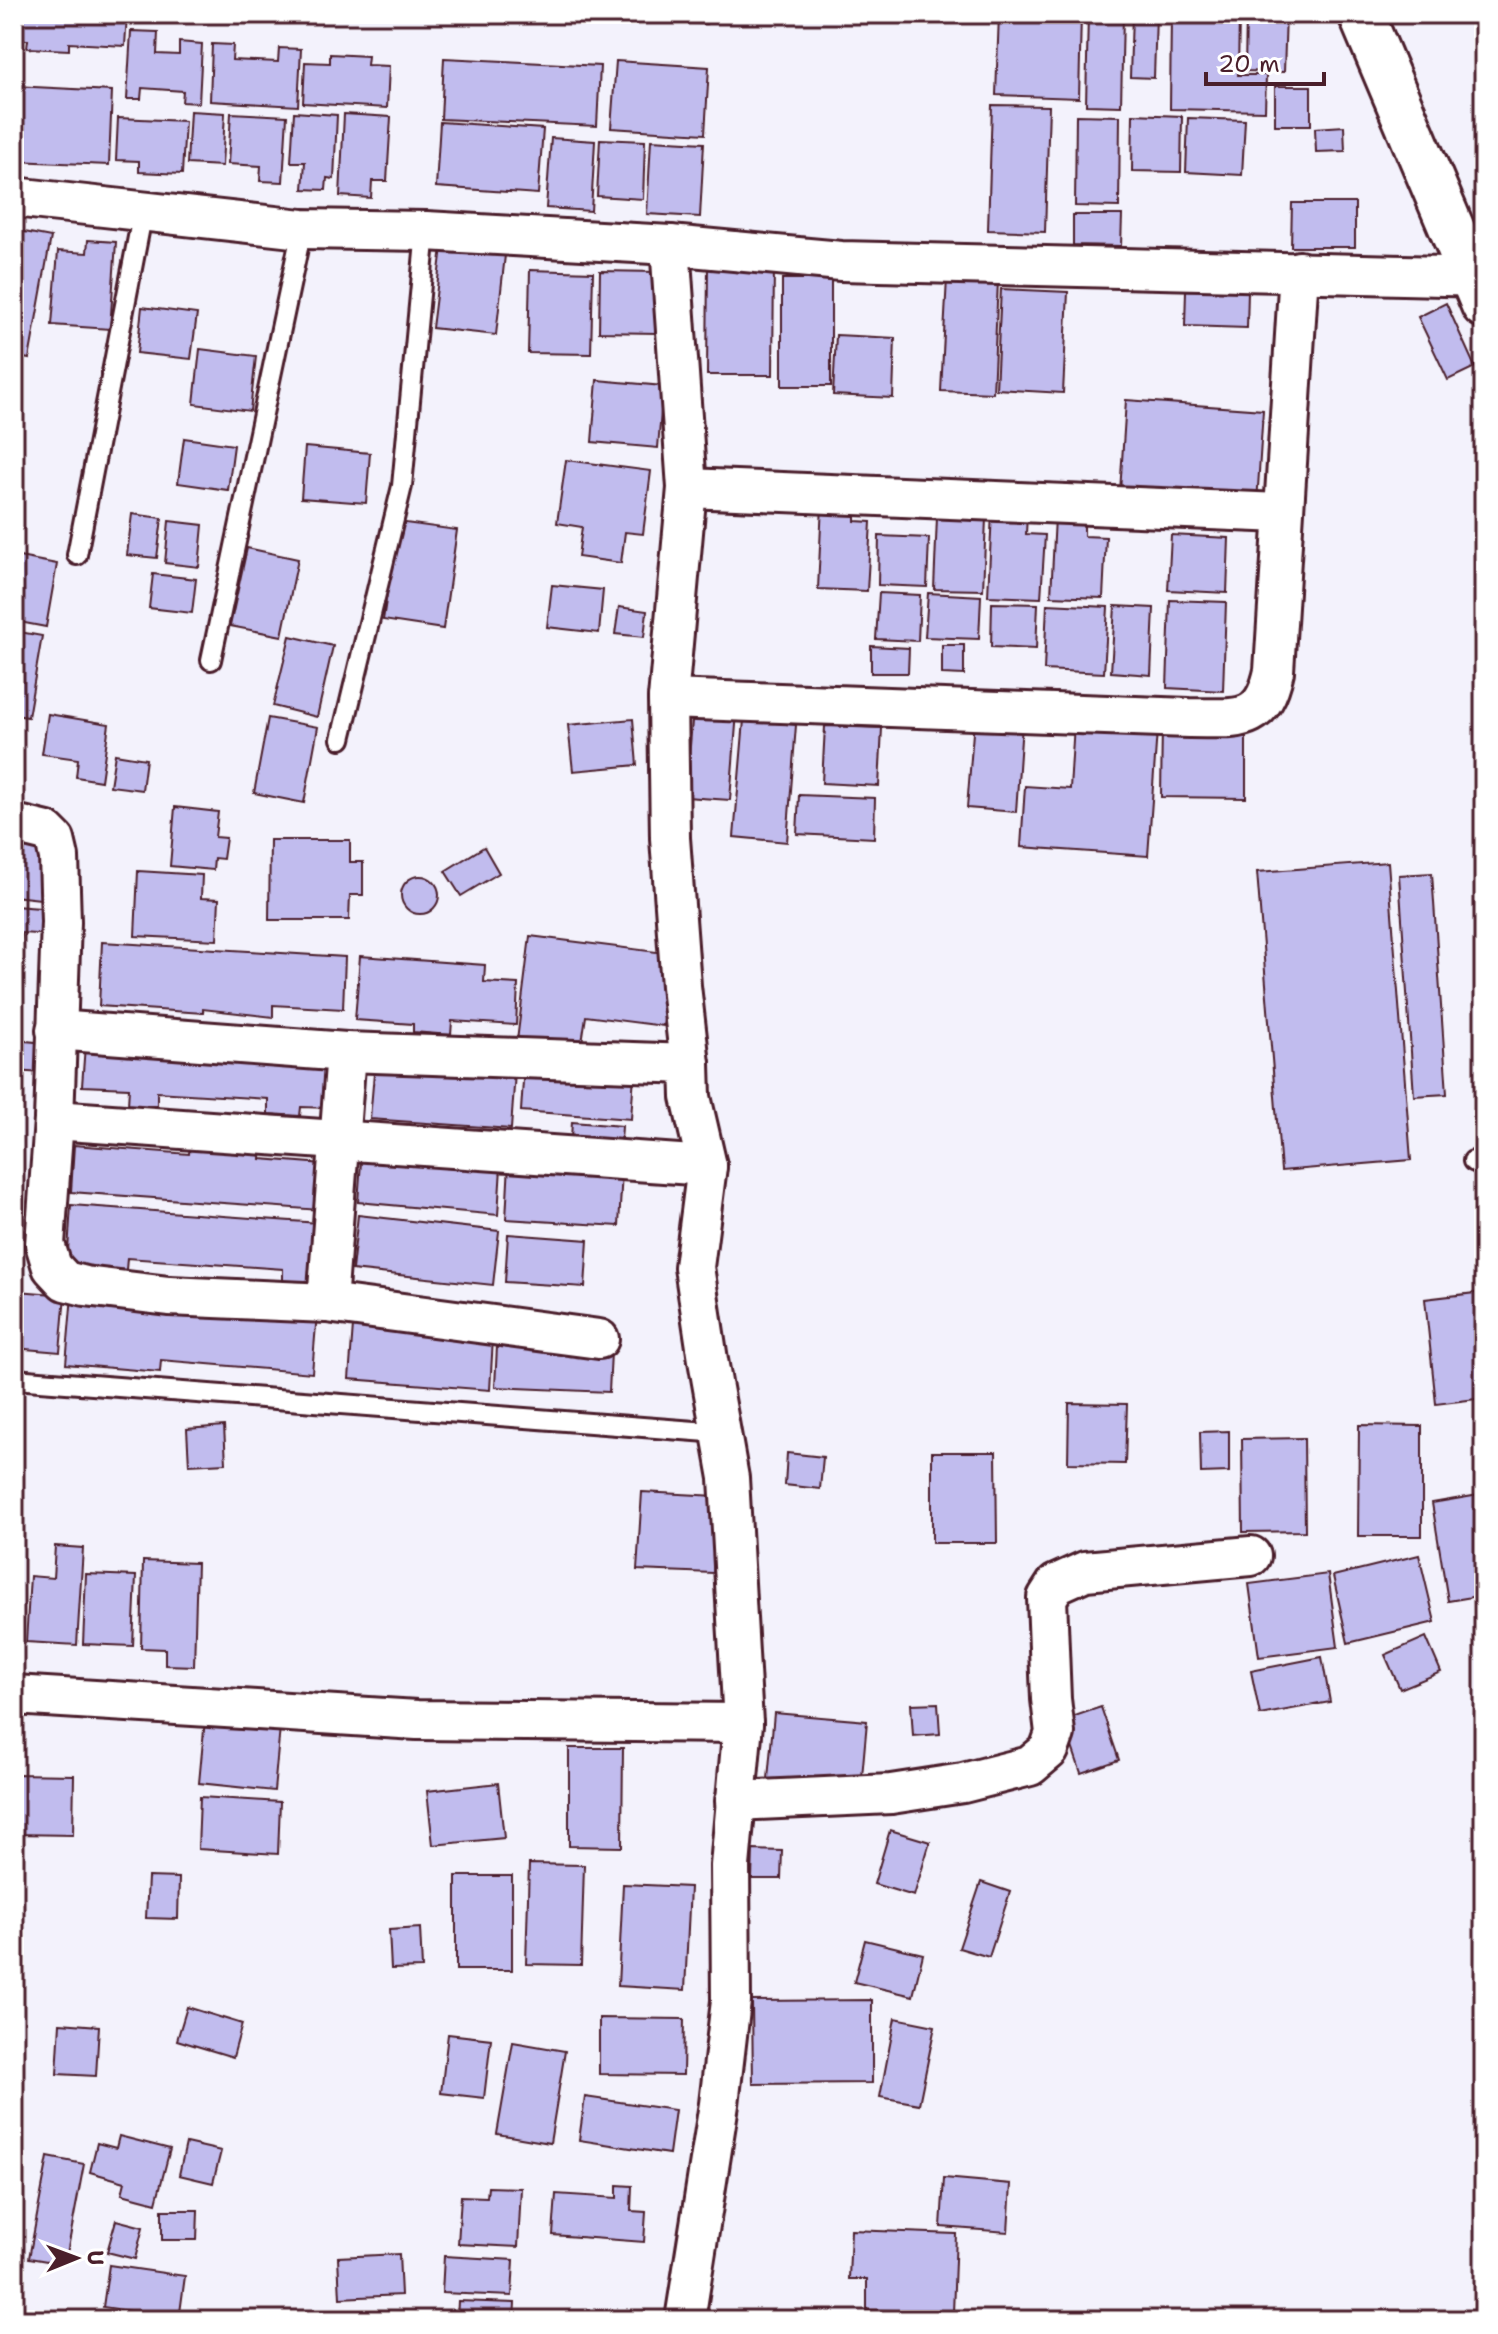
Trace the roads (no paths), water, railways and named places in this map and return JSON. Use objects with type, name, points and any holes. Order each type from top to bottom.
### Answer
[{"type":"street","points":[[14,197],[302,229],[426,231],[670,245],[841,261],[1299,271],[1480,286],[1361,14]]},
{"type":"street","points":[[670,245],[687,488],[668,699],[670,838],[691,1097],[707,1166],[694,1267],[729,1478],[743,1723],[730,1866],[731,2001],[719,2104],[685,2320]]},
{"type":"street","points":[[668,699],[1189,718],[1234,718],[1253,713],[1269,692],[1274,671],[1299,271]]},
{"type":"street","points":[[687,488],[1283,513]]},
{"type":"street","points":[[14,824],[47,832],[55,840],[59,857],[61,922],[54,1120],[45,1244],[52,1267],[65,1281],[169,1296],[327,1303],[599,1339]]},
{"type":"street","points":[[56,1030],[346,1052],[690,1064]]},
{"type":"street","points":[[327,1303],[346,1052]]},
{"type":"street","points":[[54,1120],[707,1166]]},
{"type":"street","points":[[735,1801],[891,1794],[963,1783],[1030,1766],[1049,1750],[1055,1733],[1047,1598],[1056,1584],[1085,1571],[1251,1556]]},
{"type":"street","points":[[14,1695],[417,1720],[743,1723]]},
{"type":"lane","points":[[77,555],[143,211]]},
{"type":"lane","points":[[211,660],[302,229]]},
{"type":"lane","points":[[341,739],[402,486],[426,231]]},
{"type":"lane","points":[[14,1379],[721,1433]]}]
